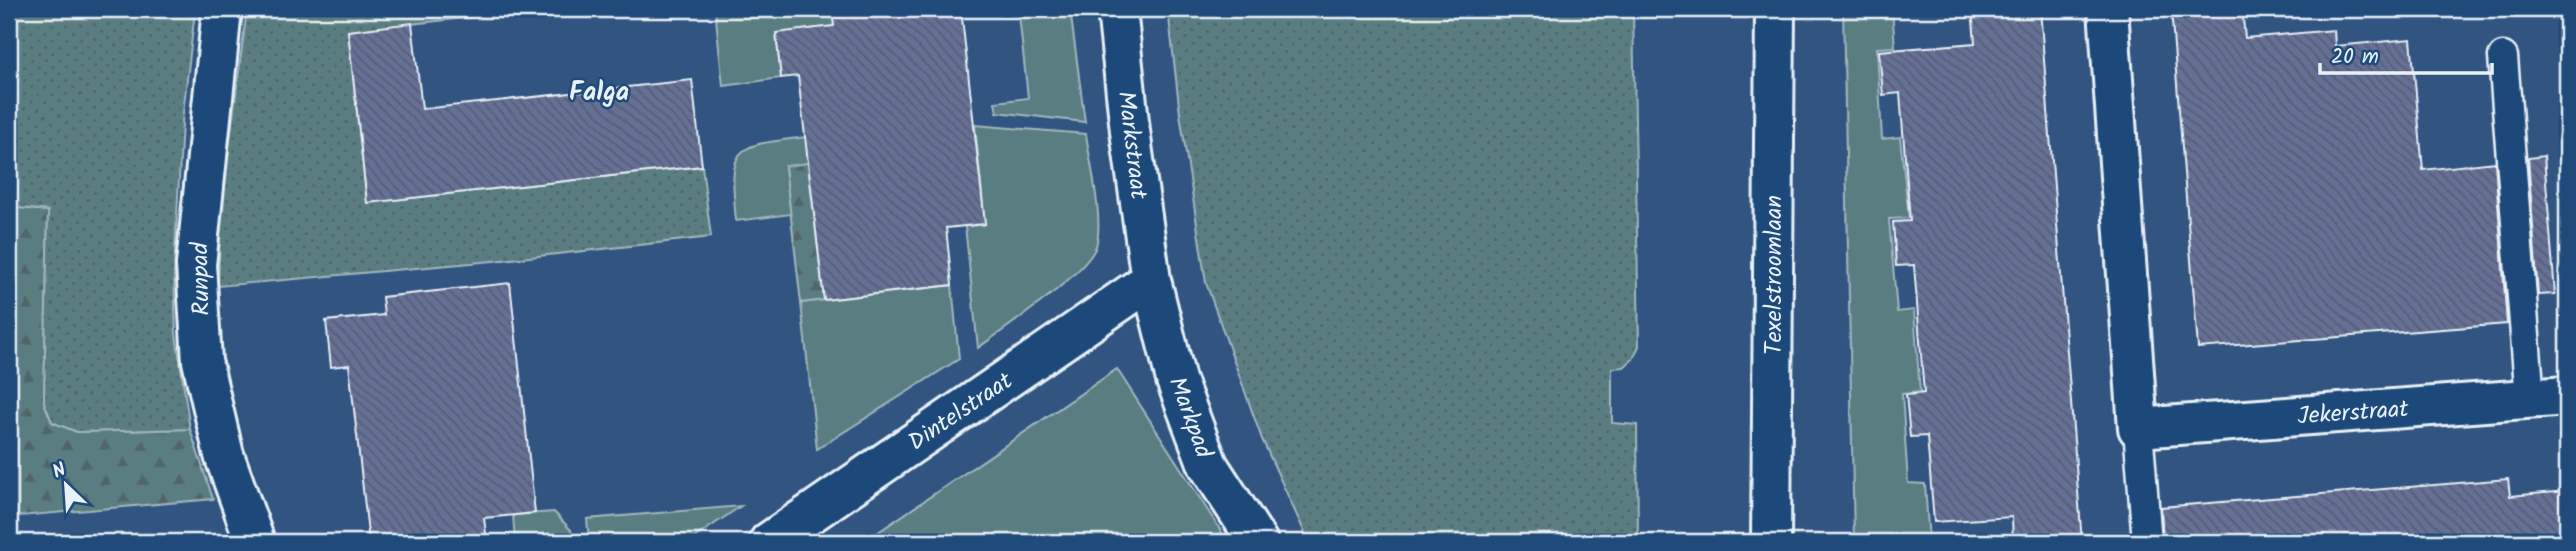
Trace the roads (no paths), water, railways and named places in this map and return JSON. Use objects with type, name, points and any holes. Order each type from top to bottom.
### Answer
[{"type":"street","name":"Runpad","points":[[222,9],[196,265],[202,361],[224,455],[255,542]]},
{"type":"street","name":"Markstraat","points":[[1117,9],[1130,131],[1151,280]]},
{"type":"street","name":"Texelstroomlaan","points":[[1771,542],[1776,9]]},
{"type":"street","points":[[2108,9],[2138,428]]},
{"type":"street","name":"Dintelstraat","points":[[769,542],[1151,280]]},
{"type":"street","name":"Markpad","points":[[1151,280],[1176,380],[1208,465],[1258,542]]},
{"type":"street","name":"Jekerstraat","points":[[2138,428],[2549,397]]},
{"type":"lane","points":[[2503,57],[2549,397]]},
{"type":"lane","points":[[2138,428],[2147,542]]},
{"type":"district","name":"Falga","points":[[599,91]]}]
